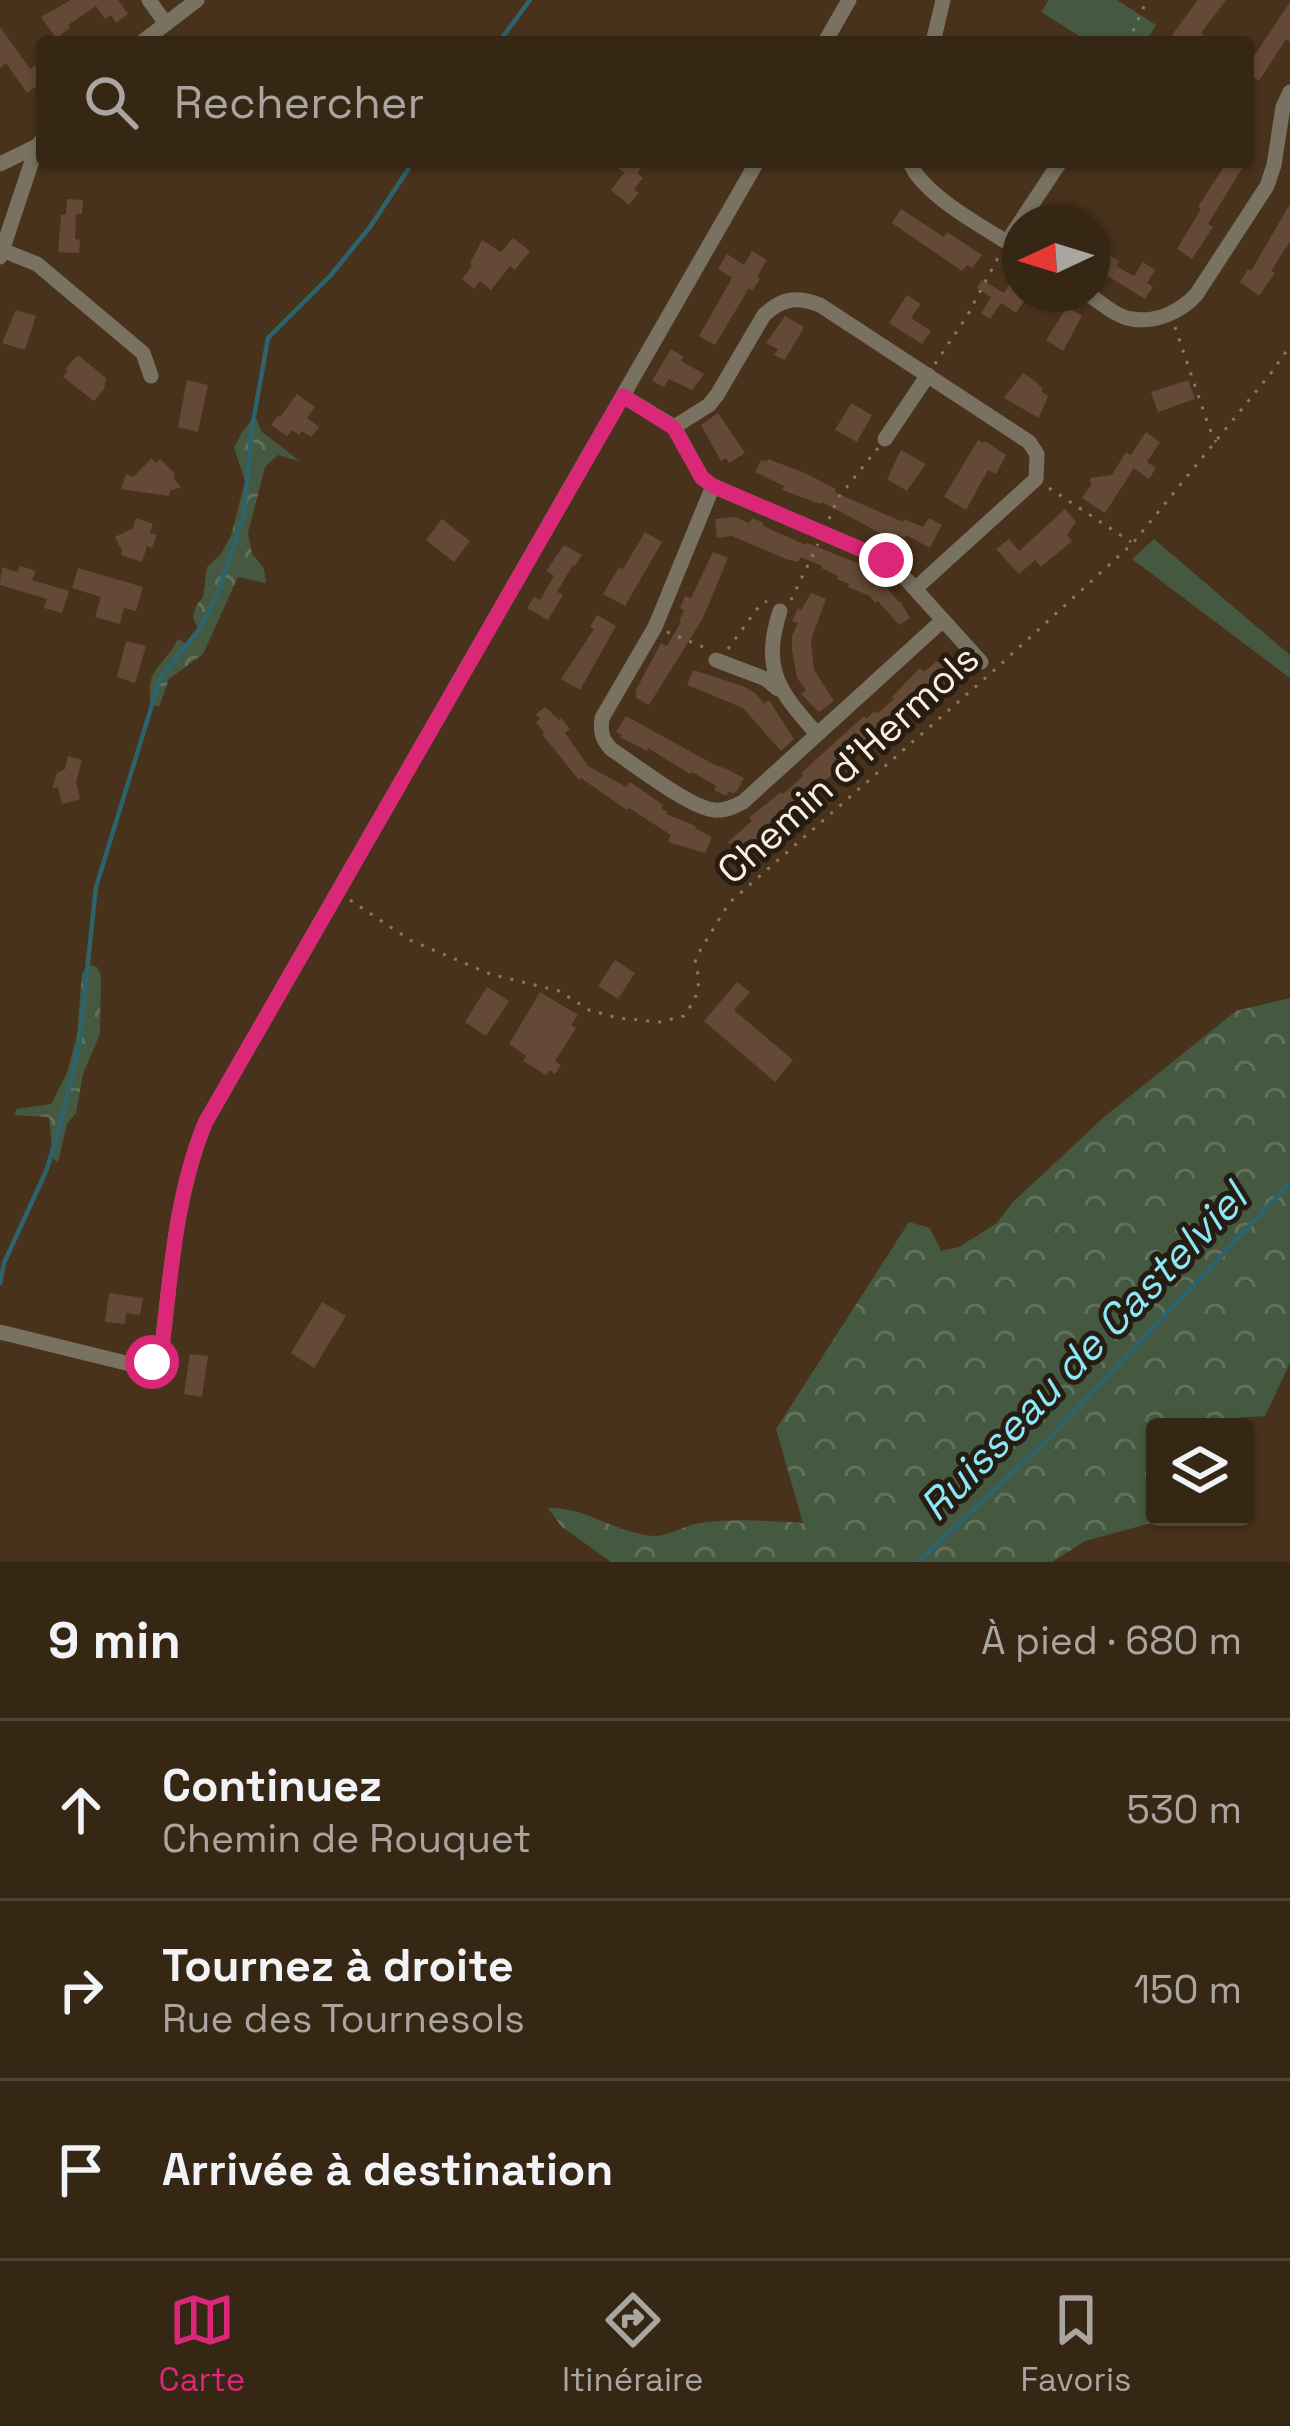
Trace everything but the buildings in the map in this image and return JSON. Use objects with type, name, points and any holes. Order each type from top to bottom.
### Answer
[{"type":"street","points":[[149,0],[166,24]]},
{"type":"street","points":[[150,36],[197,0]]},
{"type":"street","points":[[828,36],[849,0]]},
{"type":"street","points":[[934,36],[943,0]]},
{"type":"street","points":[[1110,307],[1132,320],[1170,314],[1196,295],[1267,186],[1290,92]]},
{"type":"street","points":[[0,164],[36,145]]},
{"type":"street","points":[[36,149],[8,207],[1,253],[37,264],[143,353],[152,376]]},
{"type":"street","points":[[0,1332],[130,1364],[158,1357],[181,1201],[189,1162],[205,1123],[754,168]]},
{"type":"street","points":[[912,168],[928,189],[1002,238]]},
{"type":"street","points":[[1037,204],[1057,168]]},
{"type":"street","points":[[674,428],[709,405],[764,314],[788,299],[803,298],[820,304],[1030,442],[1037,454],[1036,479],[916,588]]},
{"type":"street","points":[[885,439],[928,375]]},
{"type":"street","points":[[623,396],[674,428],[702,478],[713,486],[886,560],[986,668]]},
{"type":"street","points":[[713,486],[655,627],[602,718],[603,740],[611,749],[694,803],[727,809],[743,802],[944,620]]},
{"type":"street","points":[[780,611],[773,668],[786,699]]},
{"type":"street","points":[[716,656],[766,679],[817,734]]},
{"type":"path","points":[[1131,36],[1147,0]]},
{"type":"path","points":[[928,375],[1002,264]]},
{"type":"path","points":[[1170,314],[1216,442]]},
{"type":"path","name":"Chemin d'Hermols","points":[[338,892],[410,940],[490,974],[559,991],[589,1010],[661,1022],[684,1016],[700,984],[695,959],[729,903],[986,668],[1133,543],[1290,346]]},
{"type":"path","points":[[1036,479],[1133,543]]},
{"type":"path","points":[[655,627],[716,656],[732,647],[760,605],[781,603],[780,611]]},
{"type":"green space","points":[[1049,0],[1117,0],[1156,25],[1150,36],[1079,36],[1041,12]]},
{"type":"green space","points":[[255,416],[262,432],[301,462],[278,455],[265,467],[248,533],[266,583],[238,577],[203,654],[169,679],[159,707],[151,704],[150,682],[178,639],[185,643],[198,628],[193,618],[203,597],[207,567],[231,536],[245,481],[234,448]]},
{"type":"green space","points":[[1154,539],[1290,655],[1290,678],[1132,559]]},
{"type":"green space","points":[[91,965],[101,976],[100,1034],[83,1074],[76,1113],[67,1124],[58,1162],[53,1159],[49,1117],[15,1115],[16,1109],[51,1104],[67,1073],[77,1035],[82,973]]},
{"type":"green space","points":[[1290,998],[1290,1363],[1265,1416],[1146,1418],[1146,1524],[1085,1541],[1052,1562],[611,1562],[561,1526],[548,1508],[575,1511],[655,1536],[713,1521],[803,1523],[776,1429],[909,1222],[930,1228],[941,1251],[959,1247],[997,1223],[1012,1203],[1104,1117],[1236,1011]]},
{"type":"waterway","points":[[503,36],[530,0]]},
{"type":"waterway","points":[[0,1283],[61,1122],[79,1045],[96,887],[160,679],[201,627],[218,593],[244,514],[252,428],[268,338],[331,275],[409,168]]},
{"type":"waterway","name":"Ruisseau de Castelviel","points":[[918,1562],[1048,1439],[1290,1183]]},
{"type":"route","points":[[152,1362],[162,1347],[189,1162],[205,1123],[623,396],[674,428],[702,478],[713,486],[886,560]]}]
